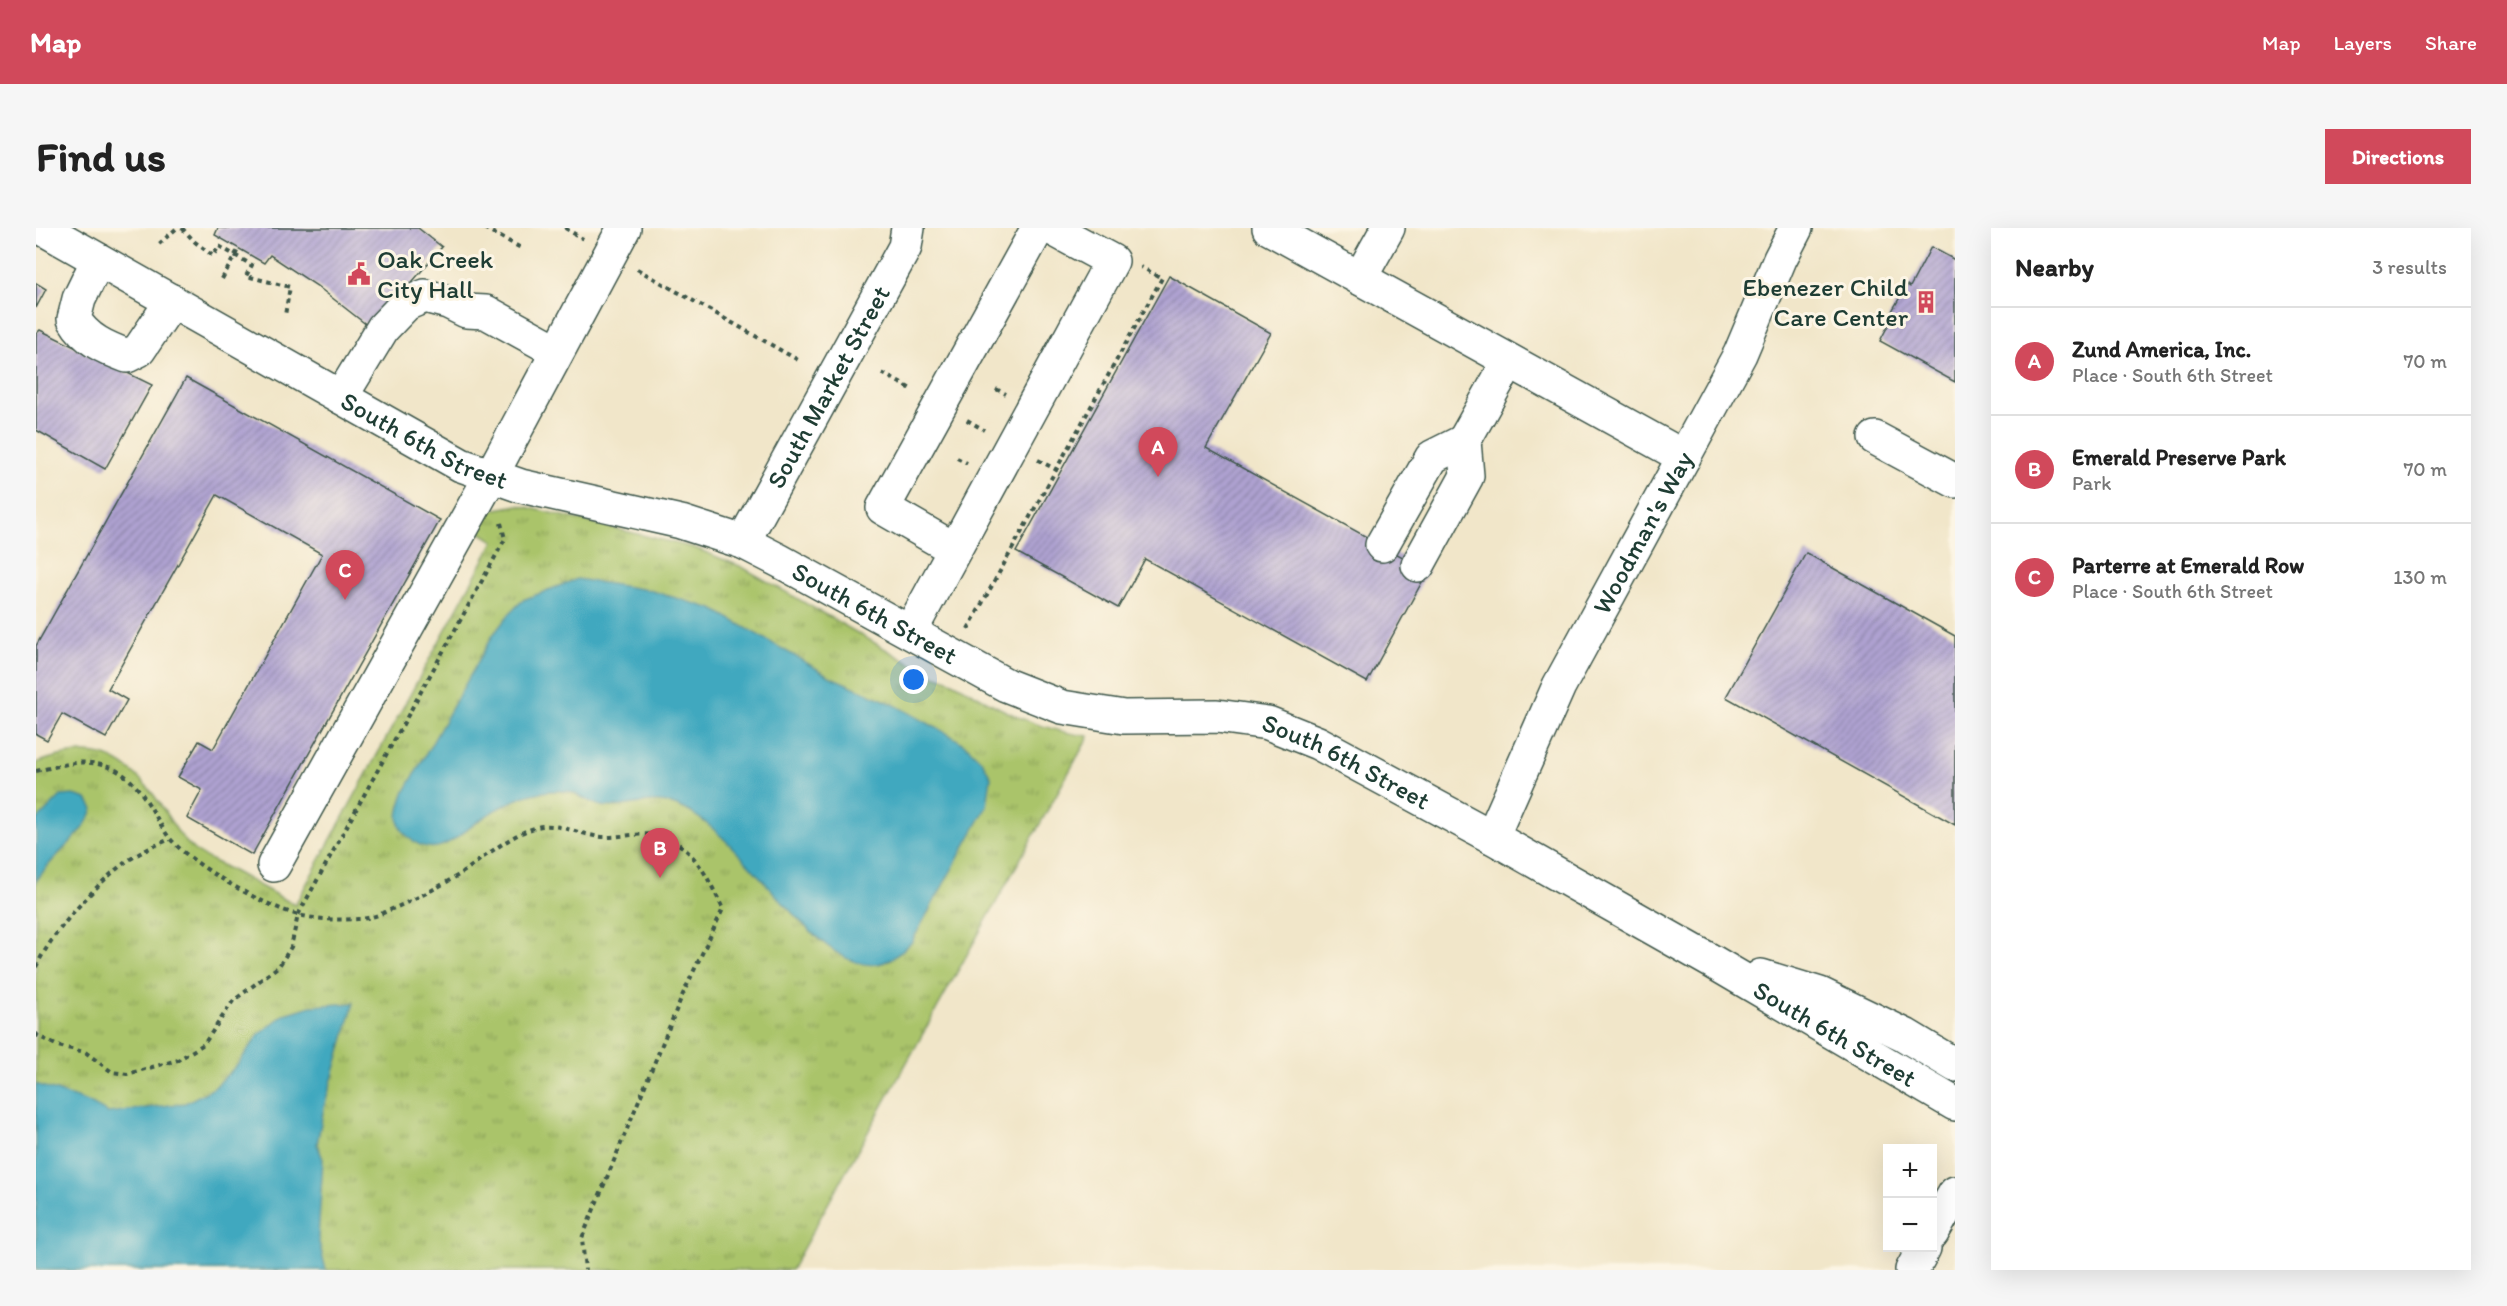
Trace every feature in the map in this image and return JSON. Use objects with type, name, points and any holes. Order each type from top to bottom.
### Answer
[{"type":"street","name":"South 6th Street","points":[[42,228],[460,465],[521,486],[681,522],[742,543],[1006,685],[1062,707],[1124,717],[1217,716],[1268,723],[1318,743],[1492,837],[1713,962],[1955,1104]]},
{"type":"street","name":"South Market Street","points":[[742,543],[905,248],[908,228]]},
{"type":"street","points":[[954,549],[883,508],[1038,228]]},
{"type":"street","points":[[910,632],[1112,261],[1052,228]]},
{"type":"street","points":[[1269,228],[1684,457]]},
{"type":"street","points":[[1360,278],[1388,228]]},
{"type":"street","name":"Woodman's Way","points":[[1492,837],[1558,686],[1740,354],[1780,259],[1796,228]]},
{"type":"street","points":[[274,866],[491,476],[617,241]]},
{"type":"street","points":[[98,260],[79,299],[74,320],[81,332],[107,348],[127,356],[139,350],[172,302]]},
{"type":"street","points":[[341,397],[383,328],[406,304],[425,296],[448,302],[466,311],[486,312],[557,351]]},
{"type":"street","points":[[1382,545],[1432,457],[1464,441],[1509,361]]},
{"type":"street","points":[[1875,438],[1955,481]]},
{"type":"street","points":[[1418,565],[1467,476],[1464,441]]},
{"type":"street","name":"South 6th Street","points":[[1713,962],[1820,994],[1905,1035],[1955,1065]]},
{"type":"street","points":[[1937,1224],[1955,1193]]},
{"type":"street","points":[[1912,1270],[1922,1252]]},
{"type":"path","points":[[159,244],[177,228]]},
{"type":"path","points":[[182,228],[213,256],[219,246],[252,265],[246,276],[290,287],[285,315]]},
{"type":"path","points":[[484,228],[521,248]]},
{"type":"path","points":[[565,228],[617,241],[798,360]]},
{"type":"path","points":[[222,279],[239,248]]},
{"type":"path","points":[[968,629],[1164,280],[1133,263],[1112,261]]},
{"type":"path","points":[[882,373],[914,391]]},
{"type":"path","points":[[36,771],[86,761],[113,769],[132,782],[170,839],[190,858],[238,889],[298,915],[335,920],[367,919],[399,906],[455,877],[508,841],[536,827],[565,828],[586,835],[604,837],[634,834],[664,837],[688,851],[709,881],[723,909],[682,996],[582,1238],[585,1270]]},
{"type":"path","points":[[36,967],[40,957],[72,916],[111,873],[139,854],[170,839]]},
{"type":"green space","points":[[518,505],[695,548],[742,567],[929,674],[954,683],[1027,721],[1063,732],[1089,736],[791,1270],[36,1270],[36,763],[54,757],[86,753],[114,760],[128,768],[140,779],[194,850],[295,905],[494,541],[475,529],[491,510]]},
{"type":"water","points":[[577,579],[649,590],[713,609],[831,677],[893,704],[953,737],[968,747],[982,761],[991,777],[987,806],[911,943],[885,962],[858,963],[831,949],[803,924],[717,832],[688,811],[660,802],[609,807],[595,804],[569,792],[546,792],[523,797],[502,806],[456,838],[437,847],[417,844],[406,835],[398,820],[404,793],[493,635],[523,600]]},
{"type":"water","points":[[74,795],[87,799],[93,809],[75,838],[42,872],[36,882],[36,821],[61,796]]},
{"type":"water","points":[[354,1003],[324,1107],[317,1144],[323,1159],[318,1238],[326,1270],[36,1270],[36,1084],[88,1102],[108,1113],[185,1103],[214,1088],[238,1064],[259,1034],[285,1014],[311,1006]]},
{"type":"building","name":"Oak Creek City Hall","points":[[218,228],[418,228],[442,247],[372,329],[317,286],[270,255],[264,263],[215,235]]},
{"type":"building","name":"Ebenezer Child Care Center","points":[[1931,247],[1955,260],[1955,382],[1880,341],[1891,320],[1888,318],[1907,285],[1910,287]]},
{"type":"building","points":[[1169,276],[1271,333],[1206,448],[1428,571],[1367,682],[1145,559],[1118,608],[1016,552]]},
{"type":"building","points":[[36,283],[46,289],[36,308]]},
{"type":"building","points":[[40,330],[152,385],[105,469],[36,430],[36,334]]},
{"type":"building","points":[[186,378],[440,520],[252,855],[187,818],[202,790],[178,777],[199,741],[213,749],[322,554],[217,495],[108,689],[127,700],[106,738],[62,714],[47,740],[36,734],[36,646]]},
{"type":"building","points":[[1806,553],[1955,636],[1955,825],[1726,697]]},
{"type":"place","name":"Oak Creek City Hall","points":[[359,274]]},
{"type":"place","name":"Ebenezer Child Care Center","points":[[1926,302]]},
{"type":"place","name":"Zund America, Inc.","points":[[1158,477]]},
{"type":"place","name":"Parterre at Emerald Row","points":[[345,600]]},
{"type":"place","name":"Emerald Preserve Park","points":[[660,878]]}]
